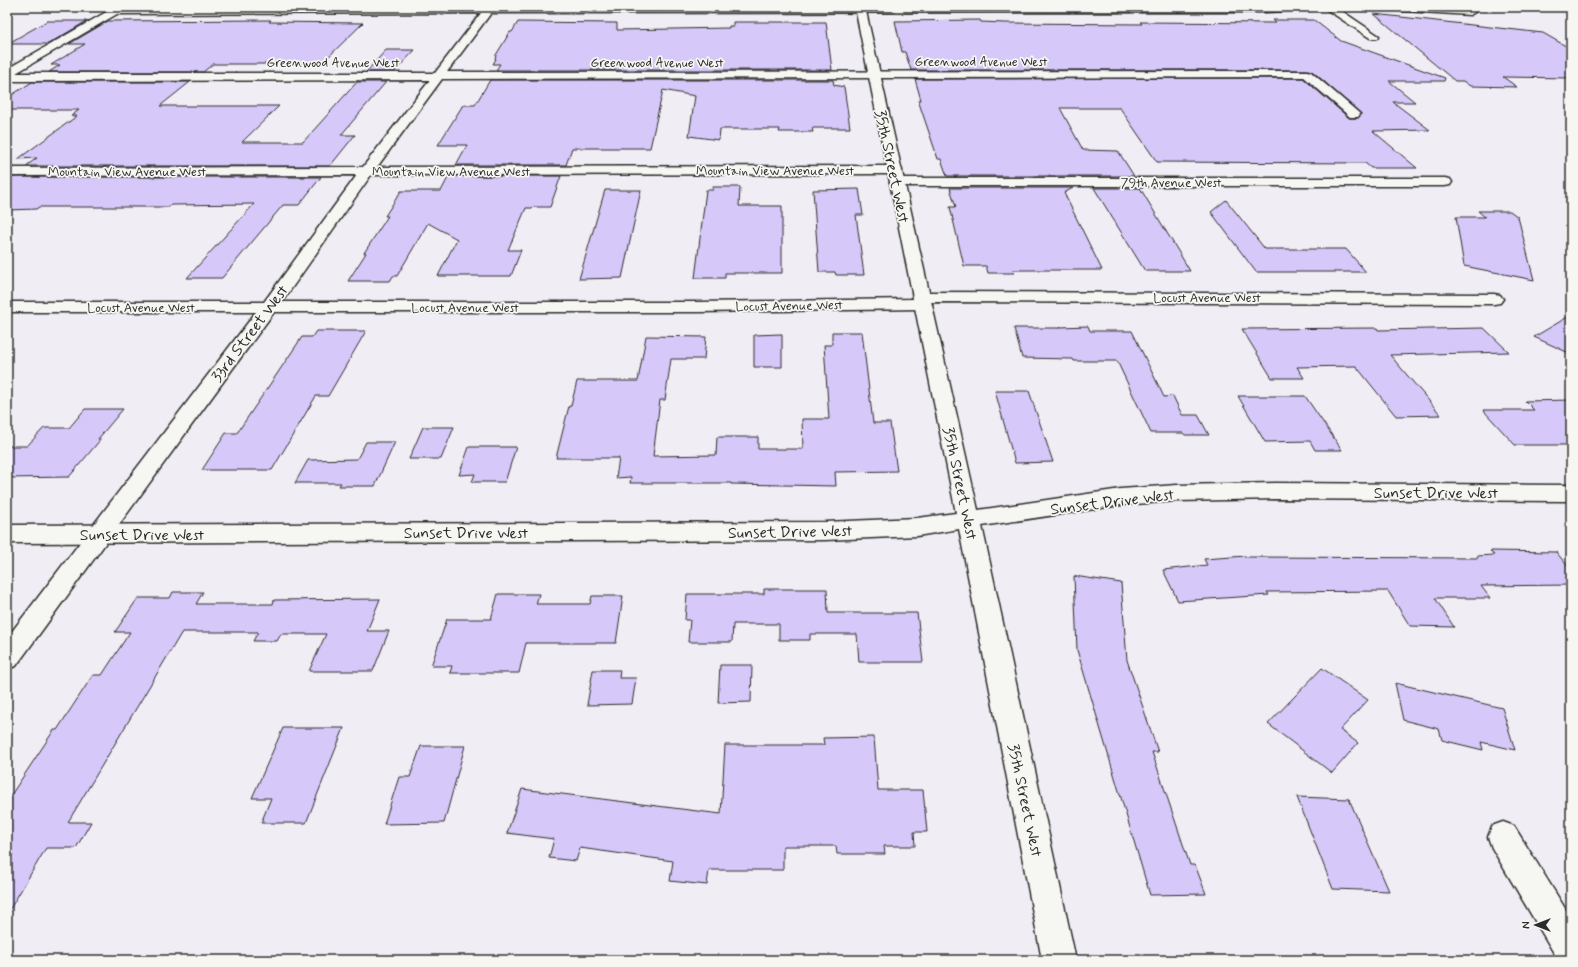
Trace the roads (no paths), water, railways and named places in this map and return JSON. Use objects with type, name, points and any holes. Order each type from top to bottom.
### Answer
[{"type":"street","points":[[7,75],[118,9],[1265,9],[1324,7]]},
{"type":"street","points":[[1329,7],[1374,36]]},
{"type":"street","points":[[1388,7],[1470,12]]},
{"type":"street","name":"35th Street West","points":[[860,8],[969,520],[1059,960]]},
{"type":"street","name":"33rd Street West","points":[[7,658],[269,307],[367,171],[490,9]]},
{"type":"street","name":"Greenwood Avenue West","points":[[7,75],[874,76],[1307,74],[1354,114]]},
{"type":"street","name":"Mountain View Avenue West","points":[[7,172],[367,171],[896,176]]},
{"type":"street","name":"79th Avenue West","points":[[896,176],[1445,182]]},
{"type":"street","name":"Locust Avenue West","points":[[7,307],[699,307],[922,300],[1494,299]]},
{"type":"street","name":"Sunset Drive West","points":[[7,534],[825,531],[917,527],[1121,497],[1177,493],[1276,491],[1571,493]]},
{"type":"street","points":[[1503,837],[1571,949]]}]
